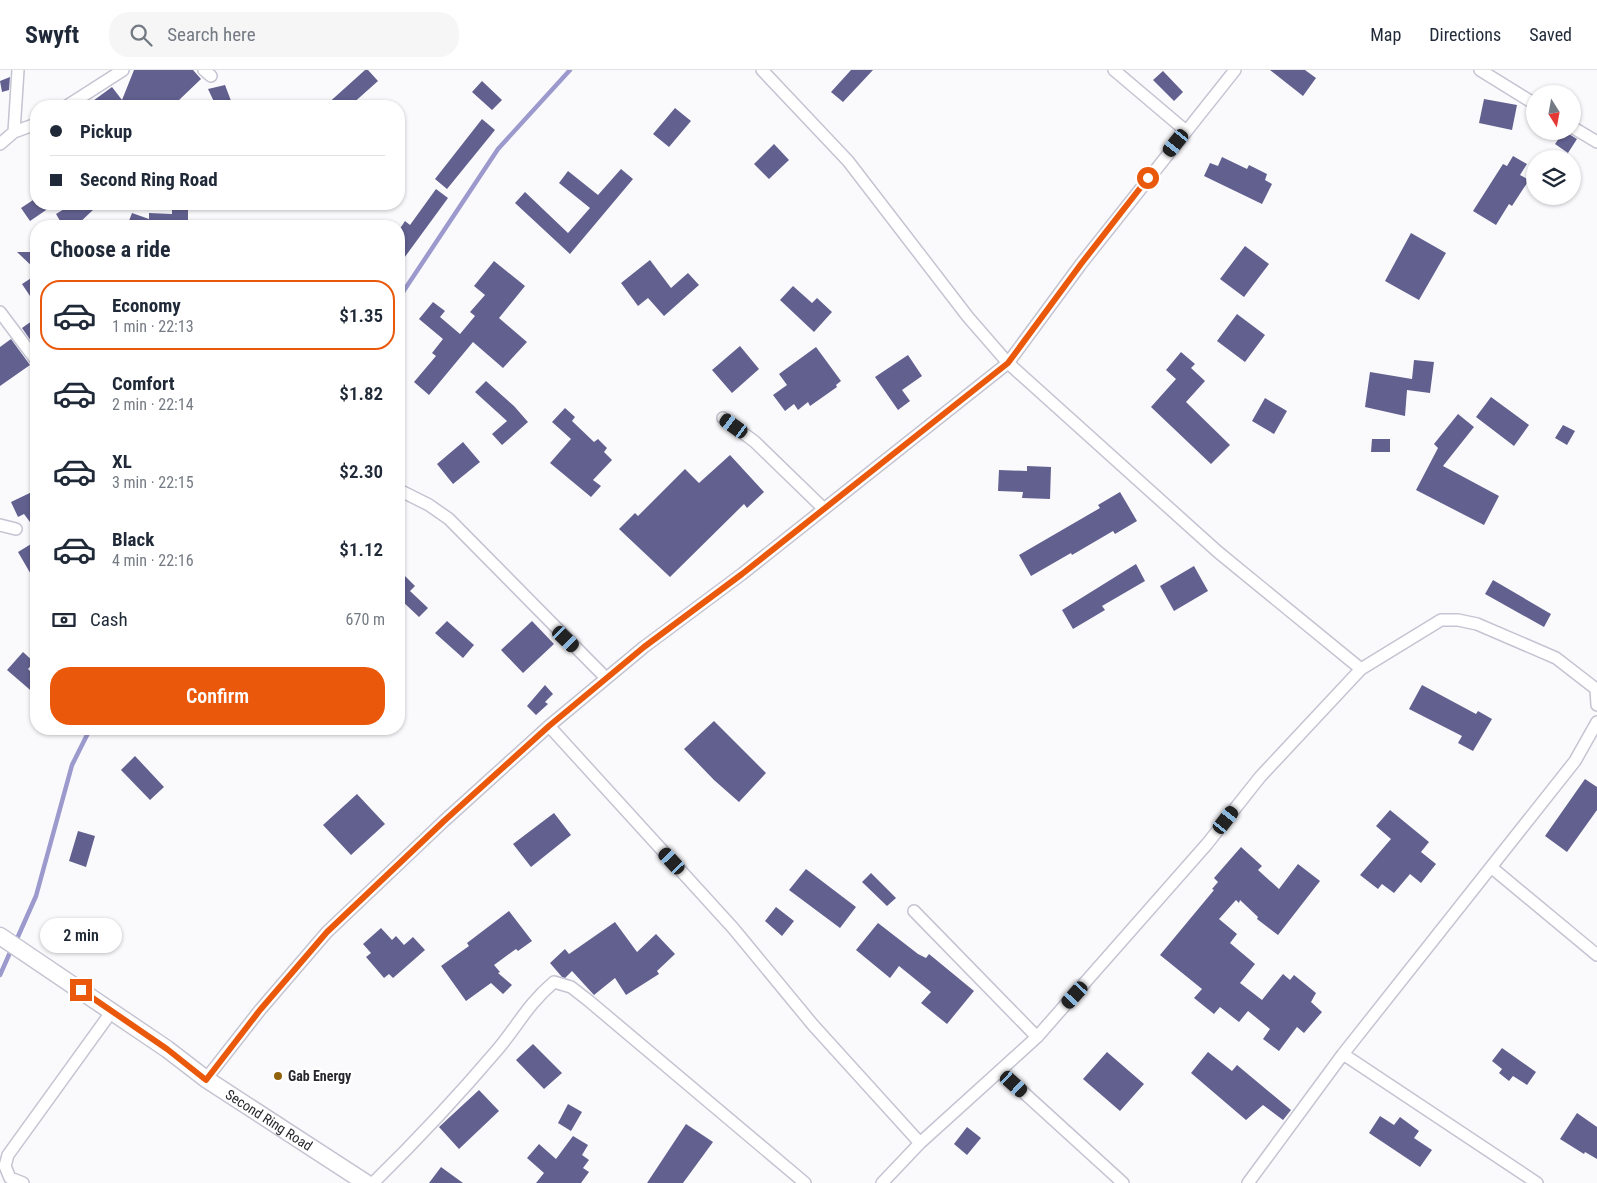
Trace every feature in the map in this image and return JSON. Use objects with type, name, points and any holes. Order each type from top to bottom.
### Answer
[{"type":"street","points":[[14,132],[18,70]]},
{"type":"street","points":[[76,100],[123,70]]},
{"type":"street","points":[[762,70],[848,161],[968,317],[1008,363],[1218,552],[1361,670]]},
{"type":"street","points":[[1114,70],[1186,131]]},
{"type":"street","points":[[206,1080],[260,1010],[327,932],[444,821],[549,726],[606,678],[742,574],[822,508],[1008,363],[1081,264],[1235,70]]},
{"type":"street","points":[[1480,70],[1526,98]]},
{"type":"street","points":[[0,144],[14,132],[30,126]]},
{"type":"street","points":[[1581,132],[1597,142]]},
{"type":"street","points":[[0,312],[4,325],[30,353]]},
{"type":"street","points":[[723,418],[756,442],[822,508]]},
{"type":"street","points":[[405,493],[429,505],[449,519],[514,587],[606,678]]},
{"type":"street","points":[[0,525],[16,529]]},
{"type":"street","points":[[882,1183],[920,1143],[1037,1037],[1207,844],[1260,777],[1302,735],[1324,707],[1361,670],[1441,620],[1458,620],[1477,624],[1556,658],[1596,689],[1597,705]]},
{"type":"street","points":[[1248,1183],[1343,1054],[1575,761],[1597,722]]},
{"type":"street","points":[[549,726],[733,928],[813,1025],[920,1143]]},
{"type":"street","points":[[1491,868],[1597,955]]},
{"type":"street","points":[[914,911],[1037,1037]]},
{"type":"street","name":"Second Ring Road","points":[[0,936],[112,1011],[206,1080],[366,1183]]},
{"type":"street","points":[[373,1183],[418,1139],[469,1084],[503,1043],[535,998],[554,982],[571,987],[583,996],[805,1183]]},
{"type":"street","points":[[22,1183],[10,1178],[6,1166],[8,1155],[112,1011]]},
{"type":"street","points":[[1343,1054],[1537,1183]]},
{"type":"street","points":[[1000,1070],[1123,1183]]},
{"type":"building","points":[[134,70],[193,70],[201,79],[179,100],[122,100]]},
{"type":"building","points":[[365,70],[368,70],[378,81],[357,100],[332,100]]},
{"type":"building","points":[[851,70],[873,70],[843,102],[831,92]]},
{"type":"building","points":[[1270,70],[1305,70],[1316,78],[1303,96]]},
{"type":"building","points":[[1163,71],[1183,92],[1174,101],[1153,80]]},
{"type":"building","points":[[10,77],[9,90],[2,92],[0,81]]},
{"type":"building","points":[[482,81],[502,100],[492,110],[472,92]]},
{"type":"building","points":[[225,85],[231,100],[213,100],[208,89]]},
{"type":"building","points":[[112,87],[122,100],[94,100]]},
{"type":"building","points":[[1484,99],[1517,105],[1512,130],[1479,123]]},
{"type":"building","points":[[675,108],[691,121],[669,147],[653,134]]},
{"type":"building","points":[[482,119],[495,130],[447,189],[435,179]]},
{"type":"building","points":[[1558,140],[1576,140],[1570,150],[1564,150],[1555,144]]},
{"type":"building","points":[[774,144],[789,160],[769,179],[754,164]]},
{"type":"building","points":[[1513,156],[1526,163],[1520,175],[1526,178],[1526,185],[1512,206],[1509,204],[1496,225],[1473,211],[1503,164],[1507,166]]},
{"type":"building","points":[[1222,157],[1247,169],[1249,165],[1267,174],[1265,180],[1272,184],[1262,204],[1204,176],[1210,163],[1218,166]]},
{"type":"building","points":[[621,169],[633,179],[570,254],[515,203],[525,192],[568,233],[590,208],[559,183],[568,171],[598,195]]},
{"type":"building","points":[[436,189],[448,198],[405,257],[405,221],[410,225]]},
{"type":"building","points":[[30,202],[30,210],[46,210],[30,221],[21,208]]},
{"type":"building","points":[[62,210],[93,210],[82,220],[60,220],[56,214]]},
{"type":"building","points":[[172,210],[188,210],[188,220],[129,220],[132,213],[149,219],[149,213],[172,214]]},
{"type":"building","points":[[1411,233],[1446,253],[1419,300],[1385,281]]},
{"type":"building","points":[[1245,246],[1269,264],[1244,297],[1220,279]]},
{"type":"building","points":[[17,252],[30,252],[30,264]]},
{"type":"building","points":[[650,260],[671,288],[688,273],[699,285],[664,316],[648,298],[638,306],[621,283]]},
{"type":"building","points":[[494,261],[525,286],[499,318],[527,342],[503,368],[473,342],[429,395],[414,382],[436,356],[432,353],[443,339],[419,319],[433,302],[445,311],[440,317],[460,334],[475,316],[470,312],[485,295],[474,286]]},
{"type":"building","points":[[30,279],[30,296],[22,284]]},
{"type":"building","points":[[793,286],[812,303],[817,298],[832,312],[814,332],[780,300]]},
{"type":"building","points":[[1237,314],[1265,335],[1245,362],[1217,341]]},
{"type":"building","points":[[30,322],[30,339],[22,328]]},
{"type":"building","points":[[11,339],[30,365],[0,386],[0,347]]},
{"type":"building","points":[[740,346],[759,369],[732,393],[712,370]]},
{"type":"building","points":[[816,347],[841,381],[836,385],[837,387],[810,406],[808,402],[798,410],[794,404],[785,411],[773,395],[787,385],[779,374]]},
{"type":"building","points":[[1181,352],[1195,364],[1191,368],[1205,381],[1186,402],[1230,445],[1211,464],[1151,407],[1176,379],[1166,370]]},
{"type":"building","points":[[908,355],[922,376],[902,390],[910,401],[898,410],[875,377]]},
{"type":"building","points":[[1414,360],[1434,362],[1430,393],[1407,390],[1405,416],[1365,407],[1370,372],[1412,379]]},
{"type":"building","points":[[486,381],[514,406],[528,422],[502,445],[492,434],[507,421],[475,392]]},
{"type":"building","points":[[1491,397],[1529,425],[1514,446],[1476,417]]},
{"type":"building","points":[[1265,398],[1287,411],[1274,434],[1252,421]]},
{"type":"building","points":[[565,408],[575,417],[572,421],[594,442],[598,439],[607,448],[604,452],[612,460],[593,480],[601,486],[591,497],[550,463],[571,439],[552,422]]},
{"type":"building","points":[[1458,414],[1474,427],[1443,466],[1499,496],[1484,525],[1416,490],[1438,448],[1434,444]]},
{"type":"building","points":[[1563,425],[1575,431],[1567,445],[1555,438]]},
{"type":"building","points":[[1372,439],[1390,439],[1390,452],[1371,452]]},
{"type":"building","points":[[463,442],[480,462],[453,484],[437,464]]},
{"type":"building","points":[[730,455],[764,492],[747,508],[744,504],[670,577],[619,529],[635,513],[638,516],[685,469],[699,483]]},
{"type":"building","points":[[1027,466],[1051,467],[1050,499],[1022,498],[1023,492],[998,491],[999,470],[1027,471]]},
{"type":"building","points":[[1120,492],[1137,521],[1115,534],[1113,531],[1031,576],[1019,555],[1100,508],[1098,505]]},
{"type":"building","points":[[30,493],[30,522],[24,514],[18,517],[11,502]]},
{"type":"building","points":[[30,545],[30,573],[18,552]]},
{"type":"building","points":[[1136,564],[1145,581],[1102,606],[1105,610],[1073,629],[1062,610]]},
{"type":"building","points":[[1194,566],[1208,591],[1174,611],[1160,586]]},
{"type":"building","points":[[405,576],[415,586],[410,591],[428,608],[419,617],[405,604]]},
{"type":"building","points":[[1493,580],[1551,614],[1544,627],[1485,594]]},
{"type":"building","points":[[447,621],[474,645],[463,658],[435,633]]},
{"type":"building","points":[[532,621],[554,644],[523,673],[501,650]]},
{"type":"building","points":[[23,652],[30,658],[30,667],[28,669],[30,671],[30,690],[7,670]]},
{"type":"building","points":[[545,685],[553,694],[545,702],[548,704],[536,715],[527,706]]},
{"type":"building","points":[[1422,685],[1476,714],[1478,711],[1492,719],[1473,751],[1458,743],[1462,736],[1409,709]]},
{"type":"building","points":[[714,721],[766,773],[739,802],[714,780],[684,749]]},
{"type":"building","points":[[135,756],[164,787],[150,800],[121,770]]},
{"type":"building","points":[[1585,779],[1597,787],[1597,810],[1567,852],[1545,836]]},
{"type":"building","points":[[357,794],[385,824],[351,855],[323,825]]},
{"type":"building","points":[[1390,810],[1429,842],[1421,852],[1436,864],[1421,883],[1410,874],[1394,893],[1382,884],[1378,889],[1360,875],[1391,839],[1376,826]]},
{"type":"building","points":[[554,813],[571,835],[531,867],[513,844]]},
{"type":"building","points":[[78,831],[95,836],[86,867],[69,861]]},
{"type":"building","points":[[1241,847],[1262,866],[1258,870],[1279,889],[1298,864],[1320,881],[1278,935],[1257,919],[1258,917],[1240,900],[1239,903],[1236,900],[1219,919],[1237,934],[1230,943],[1255,964],[1240,983],[1262,1000],[1283,974],[1290,980],[1294,975],[1316,993],[1311,1002],[1322,1012],[1304,1033],[1297,1027],[1279,1051],[1263,1039],[1270,1029],[1248,1011],[1239,1022],[1220,1007],[1214,1014],[1194,998],[1202,989],[1160,955],[1214,890],[1212,889],[1218,882],[1214,878]]},
{"type":"building","points":[[806,869],[856,907],[840,928],[789,890]]},
{"type":"building","points":[[871,873],[896,898],[887,906],[862,882]]},
{"type":"building","points":[[776,907],[794,921],[782,936],[765,921]]},
{"type":"building","points":[[509,911],[532,941],[518,951],[516,949],[494,965],[500,972],[498,973],[512,985],[503,994],[491,983],[466,1001],[441,966],[469,946],[467,943]]},
{"type":"building","points":[[615,922],[637,952],[656,934],[675,954],[657,971],[659,974],[626,995],[615,978],[594,995],[572,971],[565,978],[562,977],[550,963],[565,949],[569,954]]},
{"type":"building","points":[[878,923],[918,954],[926,958],[929,954],[974,991],[947,1024],[921,1003],[931,992],[899,966],[890,978],[856,950]]},
{"type":"building","points":[[381,928],[392,940],[396,936],[404,945],[413,937],[425,950],[393,978],[389,974],[384,978],[366,957],[371,953],[363,944]]},
{"type":"building","points":[[533,1044],[562,1073],[544,1089],[516,1060]]},
{"type":"building","points":[[1502,1048],[1536,1072],[1527,1085],[1513,1076],[1509,1081],[1499,1073],[1502,1069],[1492,1061]]},
{"type":"building","points":[[1107,1052],[1144,1084],[1120,1111],[1083,1079]]},
{"type":"building","points":[[1208,1052],[1232,1071],[1237,1065],[1291,1110],[1283,1120],[1263,1105],[1246,1120],[1191,1073]]},
{"type":"building","points":[[479,1090],[499,1111],[459,1149],[439,1127]]},
{"type":"building","points":[[568,1104],[582,1112],[571,1131],[558,1123]]},
{"type":"building","points":[[1577,1113],[1597,1127],[1597,1159],[1585,1152],[1584,1154],[1560,1139]]},
{"type":"building","points":[[1380,1116],[1394,1125],[1400,1117],[1419,1131],[1414,1138],[1432,1150],[1420,1167],[1369,1133]]},
{"type":"building","points":[[686,1124],[713,1142],[683,1183],[647,1183]]},
{"type":"building","points":[[967,1127],[981,1138],[967,1155],[954,1144]]},
{"type":"building","points":[[573,1136],[588,1145],[582,1155],[589,1160],[583,1168],[589,1172],[581,1183],[536,1183],[544,1173],[527,1158],[539,1144],[556,1159]]},
{"type":"building","points":[[441,1167],[463,1183],[429,1183]]},
{"type":"waterway","points":[[405,289],[498,149],[570,70]]},
{"type":"waterway","points":[[16,941],[36,896],[72,765],[87,735]]},
{"type":"waterway","points":[[0,975],[12,948]]},
{"type":"place","name":"Gab Energy","points":[[278,1076]]},
{"type":"route","points":[[81,990],[167,1049],[206,1080],[260,1010],[327,932],[444,821],[549,726],[644,647],[742,574],[822,508],[1008,363],[1081,264],[1148,178]]}]
